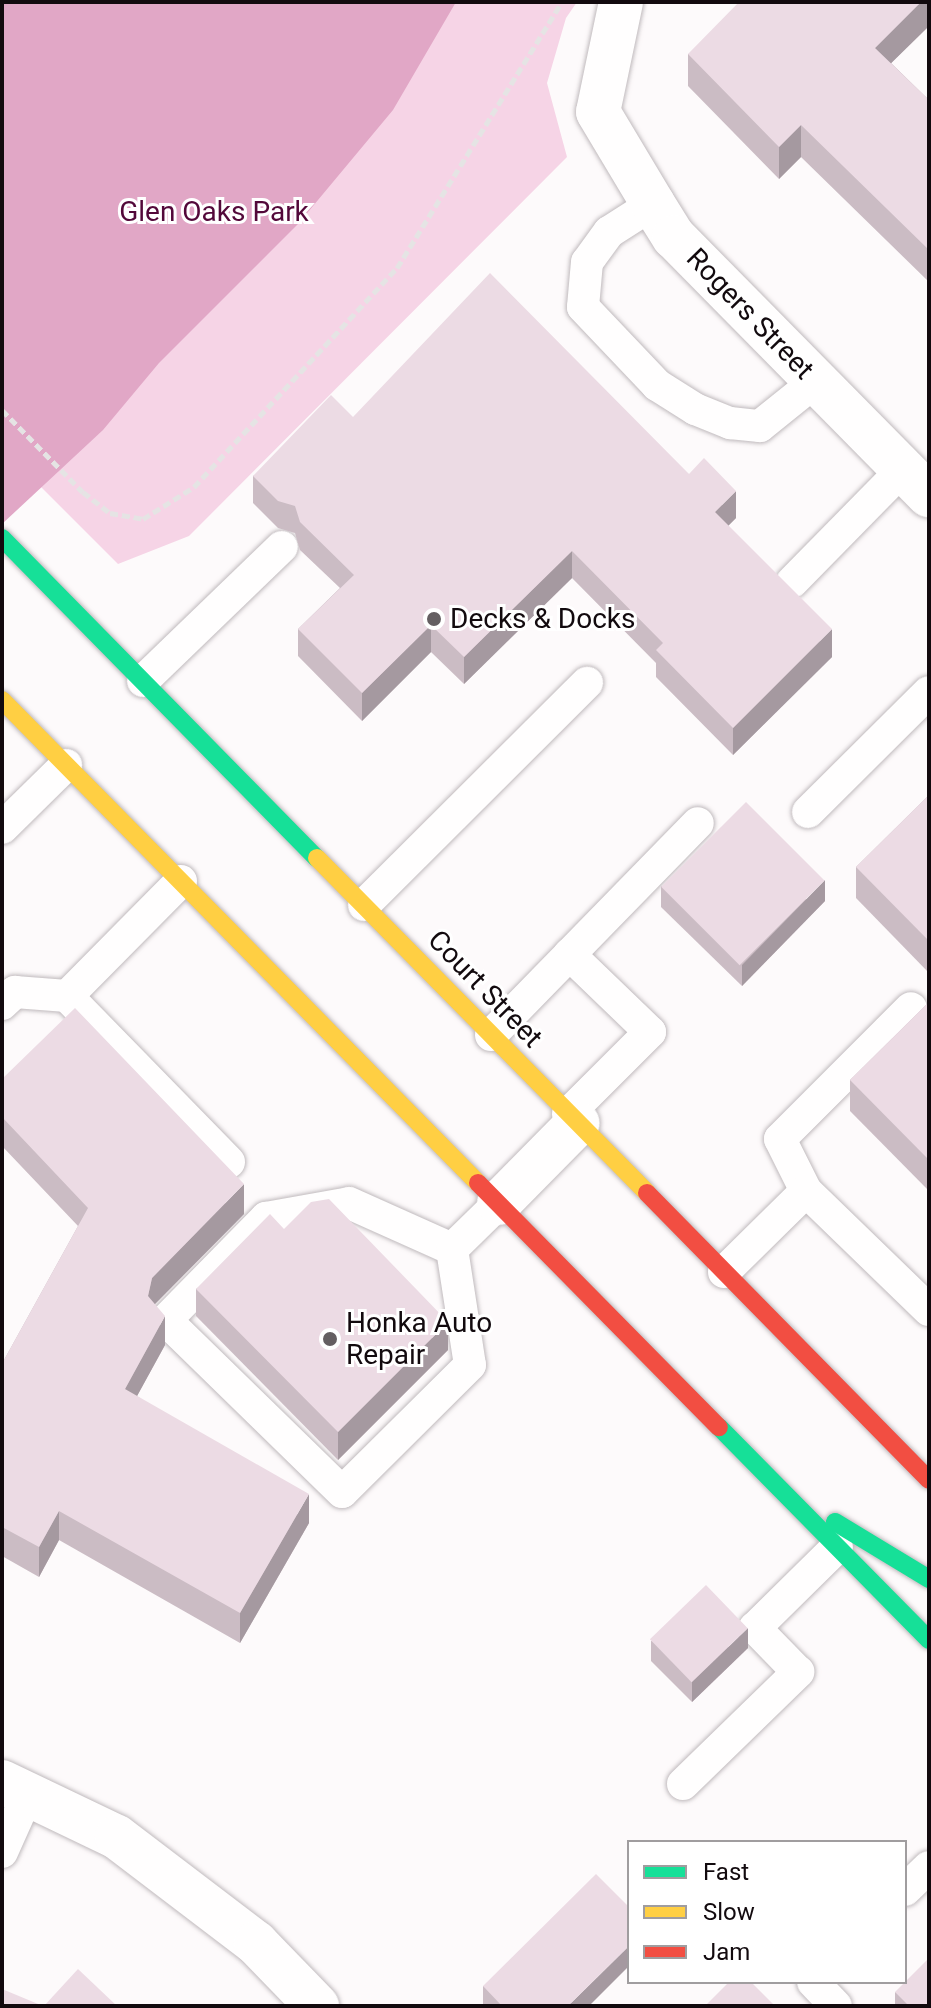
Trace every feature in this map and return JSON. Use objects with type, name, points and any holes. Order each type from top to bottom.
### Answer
[{"type":"main road","name":"Court Street","points":[[2,538],[929,1480]]},
{"type":"main road","points":[[2,700],[929,1640]]},
{"type":"main road","points":[[775,1485],[929,1579]]},
{"type":"street","name":"Rogers Street","points":[[621,2],[598,112],[653,204],[674,237],[916,483]]},
{"type":"street","points":[[499,1203],[573,1118]]},
{"type":"street","points":[[15,1788],[117,1837],[256,1943],[317,2006]]},
{"type":"lane","points":[[653,204],[609,232],[587,262],[583,307],[657,385],[695,409],[730,423],[760,426],[816,381]]},
{"type":"lane","points":[[792,582],[916,483]]},
{"type":"lane","points":[[143,681],[282,547]]},
{"type":"lane","points":[[364,905],[587,683]]},
{"type":"lane","points":[[808,812],[929,692]]},
{"type":"lane","points":[[2,828],[66,765]]},
{"type":"lane","points":[[491,1035],[698,823]]},
{"type":"lane","points":[[67,996],[181,881]]},
{"type":"lane","points":[[569,954],[650,1032],[573,1118]]},
{"type":"lane","points":[[2,1004],[15,992],[67,996],[229,1162]]},
{"type":"lane","points":[[911,1008],[780,1139],[806,1191],[929,1310]]},
{"type":"lane","points":[[724,1272],[806,1191]]},
{"type":"lane","points":[[349,1203],[452,1249],[470,1365],[342,1492],[166,1320],[266,1218],[349,1203]]},
{"type":"lane","points":[[452,1249],[499,1203]]},
{"type":"lane","points":[[683,1784],[798,1672],[755,1628],[837,1547]]},
{"type":"lane","points":[[2,1852],[15,1788]]},
{"type":"lane","points":[[907,1888],[929,1867]]},
{"type":"lane","points":[[815,1984],[836,2006]]},
{"type":"path","points":[[2,410],[83,492],[110,513],[143,519],[194,487],[397,268],[562,2]]},
{"type":"green space","name":"Glen Oaks Park","points":[[2,2],[577,2],[566,18],[547,83],[567,157],[189,536],[118,564],[2,448]]},
{"type":"shaded area","points":[[2,2],[456,2],[393,110],[298,224],[159,363],[103,430],[2,524]]},
{"type":"building","points":[[739,2],[921,2],[875,48],[929,100],[929,250],[801,125],[779,147],[688,54]]},
{"type":"building","points":[[490,273],[689,474],[704,458],[736,491],[715,512],[832,629],[733,728],[656,650],[663,643],[572,551],[464,657],[431,625],[362,693],[298,629],[354,575],[300,522],[295,506],[278,501],[253,476],[331,395],[353,417]]},
{"type":"building","points":[[929,795],[929,941],[856,867]]},
{"type":"building","points":[[746,802],[824,880],[740,965],[661,887]]},
{"type":"building","points":[[929,1002],[929,1160],[850,1080]]},
{"type":"building","points":[[75,1008],[244,1184],[152,1278],[148,1296],[165,1316],[125,1389],[309,1494],[240,1613],[59,1511],[39,1547],[2,1527],[2,1359],[88,1208],[2,1117],[2,1079]]},
{"type":"building","name":"Honka Auto Repair","points":[[329,1199],[448,1322],[338,1432],[196,1289],[270,1214],[284,1229],[311,1202]]},
{"type":"building","points":[[706,1585],[748,1628],[692,1682],[650,1639]]},
{"type":"building","points":[[596,1874],[627,1905],[627,1948],[568,2006],[502,2006],[483,1986]]},
{"type":"building","points":[[929,1958],[929,2006],[909,2006],[895,1992],[907,1984],[907,1980]]},
{"type":"building","points":[[78,1969],[117,2006],[44,2006]]},
{"type":"building","points":[[727,1984],[753,1984],[775,2006],[705,2006]]},
{"type":"building","points":[[2,1989],[43,2006],[2,2006]]},
{"type":"traffic: fast","points":[[2,538],[317,858]]},
{"type":"traffic: fast","points":[[719,1427],[929,1640]]},
{"type":"traffic: fast","points":[[835,1522],[929,1579]]},
{"type":"traffic: slow","points":[[2,700],[478,1183]]},
{"type":"traffic: slow","points":[[317,858],[647,1193]]},
{"type":"traffic: jam","points":[[478,1183],[719,1427]]},
{"type":"traffic: jam","points":[[647,1193],[929,1480]]},
{"type":"place","name":"Decks & Docks","points":[[434,619]]},
{"type":"place","name":"Honka Auto Repair","points":[[330,1339]]}]
